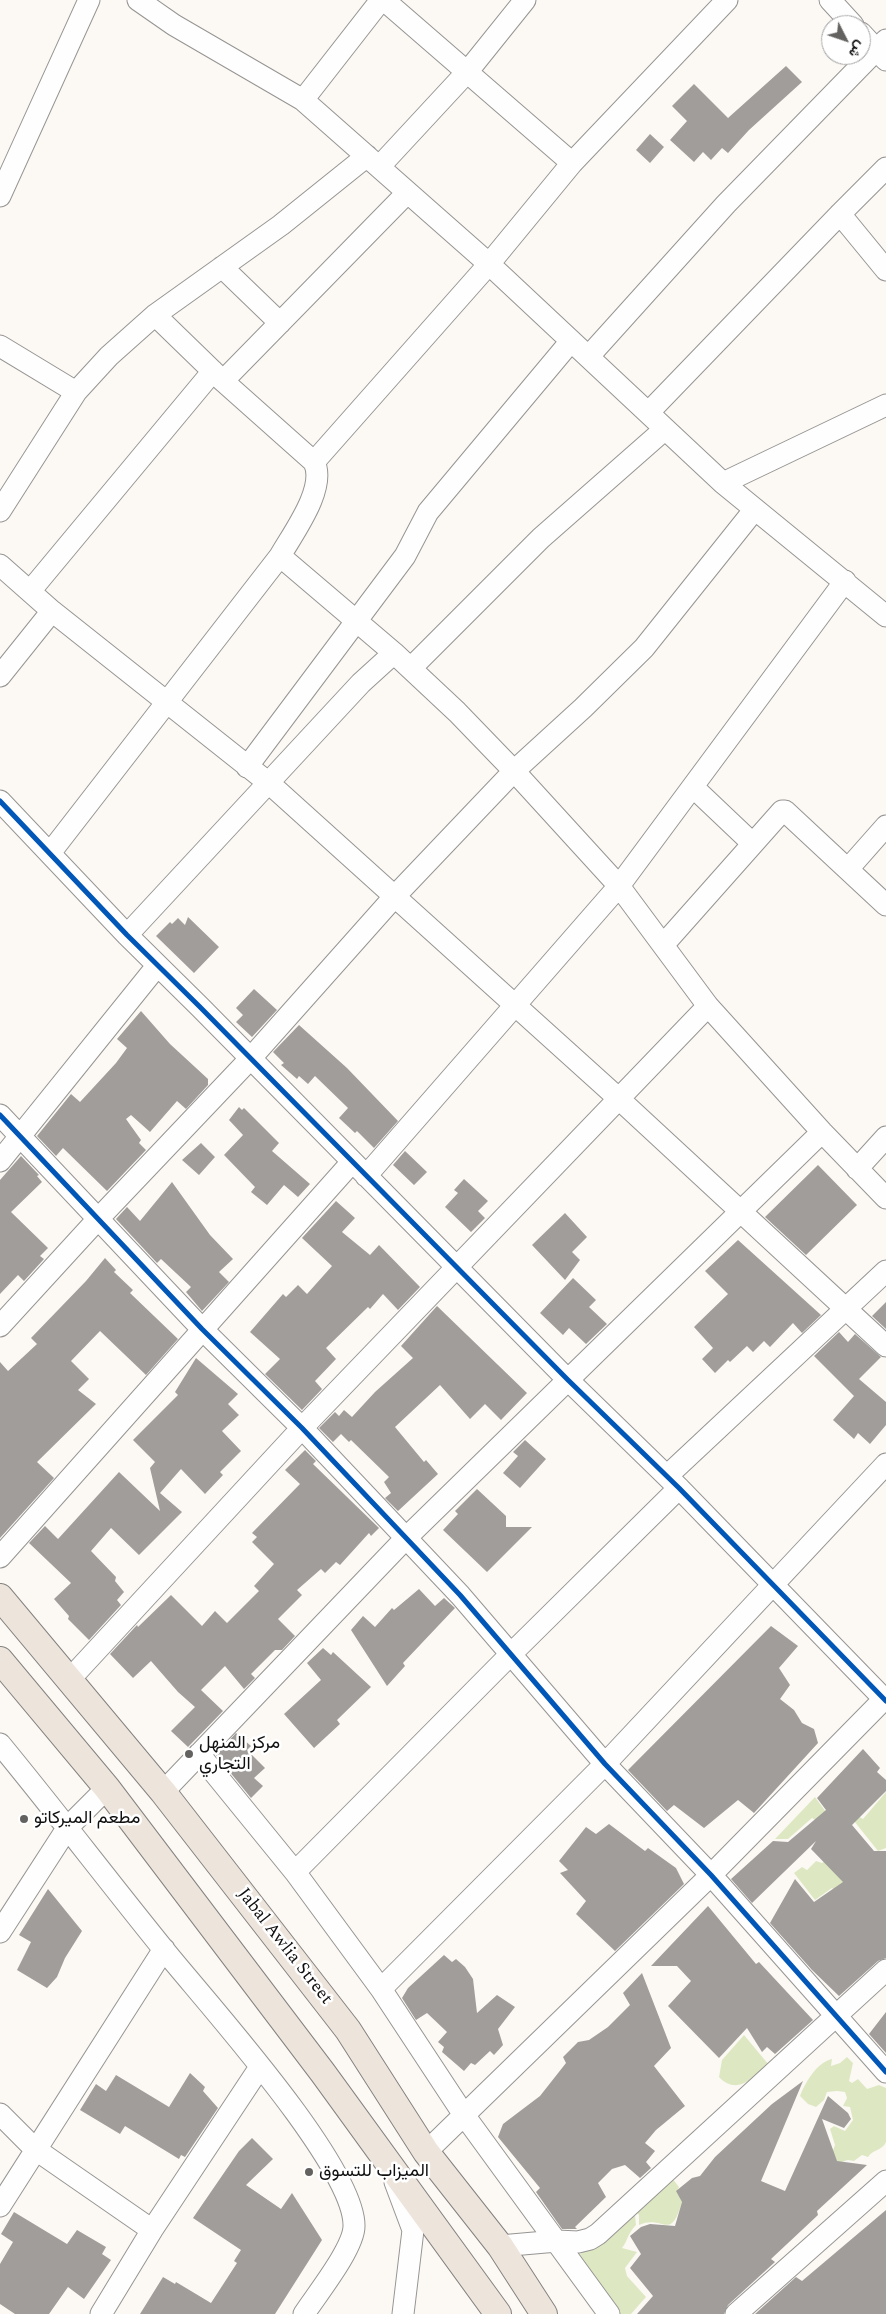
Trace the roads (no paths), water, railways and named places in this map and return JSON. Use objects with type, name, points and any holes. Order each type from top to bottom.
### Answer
[{"type":"main road","name":"Jabal Awlia Street","points":[[0,1597],[163,1792],[348,2030],[426,2152],[500,2246],[544,2314]]},
{"type":"main road","points":[[0,1660],[107,1788],[323,2073],[390,2168],[498,2314]]},
{"type":"street","points":[[1,188],[89,0]]},
{"type":"street","points":[[138,0],[174,25],[303,100],[489,264],[723,483],[886,616]]},
{"type":"street","points":[[303,100],[380,0]]},
{"type":"street","points":[[384,0],[572,163]]},
{"type":"street","points":[[0,511],[76,392],[109,356],[155,315],[373,162],[468,71],[524,0]]},
{"type":"street","points":[[314,462],[489,264],[572,163],[727,0]]},
{"type":"street","points":[[830,0],[844,15]]},
{"type":"street","points":[[589,356],[726,204],[883,50],[871,41]]},
{"type":"street","points":[[648,413],[886,168]]},
{"type":"street","points":[[31,590],[218,376],[280,322],[407,193]]},
{"type":"street","points":[[840,214],[886,270]]},
{"type":"street","points":[[222,268],[280,322]]},
{"type":"street","points":[[50,853],[280,556],[306,510],[315,489],[318,473],[314,462],[218,376],[155,315]]},
{"type":"street","points":[[247,767],[405,556],[428,512],[572,341]]},
{"type":"street","points":[[0,346],[76,392]]},
{"type":"street","points":[[723,483],[886,405]]},
{"type":"street","points":[[411,668],[541,538],[665,429]]},
{"type":"street","points":[[0,1326],[98,1219],[250,1059],[395,896],[514,771],[583,708],[644,648],[755,509]]},
{"type":"street","points":[[280,556],[411,668],[514,771],[619,886],[664,944],[708,1006],[822,1132],[886,1198]]},
{"type":"street","points":[[0,565],[31,590],[52,611],[270,784],[618,1098],[886,1346]]},
{"type":"street","points":[[0,1557],[202,1328],[359,1169],[514,1004],[619,886],[845,581]]},
{"type":"street","points":[[0,676],[52,611]]},
{"type":"street","points":[[127,935],[270,784],[361,683],[394,653]]},
{"type":"street","points":[[693,787],[752,842]]},
{"type":"street","points":[[0,802],[157,966],[458,1266],[568,1380],[673,1482],[885,1699],[711,1875],[426,2152]]},
{"type":"street","points":[[664,944],[752,842],[783,810],[886,905]]},
{"type":"street","points":[[848,868],[886,826]]},
{"type":"street","points":[[0,1160],[157,966]]},
{"type":"street","points":[[69,1680],[302,1428],[708,1006]]},
{"type":"street","points":[[0,1115],[202,1328],[302,1428],[460,1595],[604,1764],[711,1875],[886,2072]]},
{"type":"street","points":[[163,1792],[406,1538],[822,1132]]},
{"type":"street","points":[[858,1169],[886,1137]]},
{"type":"street","points":[[295,1872],[511,1654],[673,1482],[845,1308],[886,1271]]},
{"type":"street","points":[[381,1989],[604,1764],[774,1586],[886,1464]]},
{"type":"street","points":[[0,1744],[260,2068],[316,2141],[336,2175],[343,2190],[354,2226],[350,2244],[304,2314]]},
{"type":"street","points":[[199,1754],[295,1872],[381,1989],[464,2114],[609,2314]]},
{"type":"street","points":[[0,1932],[68,1827],[107,1788]]},
{"type":"street","points":[[0,2206],[164,1949]]},
{"type":"street","points":[[500,2246],[557,2241],[578,2242],[590,2239],[598,2234],[886,1970]]},
{"type":"street","points":[[102,2314],[152,2230],[260,2068]]},
{"type":"street","points":[[0,2114],[35,2149],[152,2230]]},
{"type":"street","points":[[390,2168],[412,2230],[403,2314]]},
{"type":"street","points":[[736,2314],[886,2181]]},
{"type":"place","name":"مركز المنهل التجاري","points":[[189,1754]]},
{"type":"place","name":"مطعم الميركاتو","points":[[24,1819]]},
{"type":"place","name":"الميزاب للتسوق","points":[[309,2172]]}]
